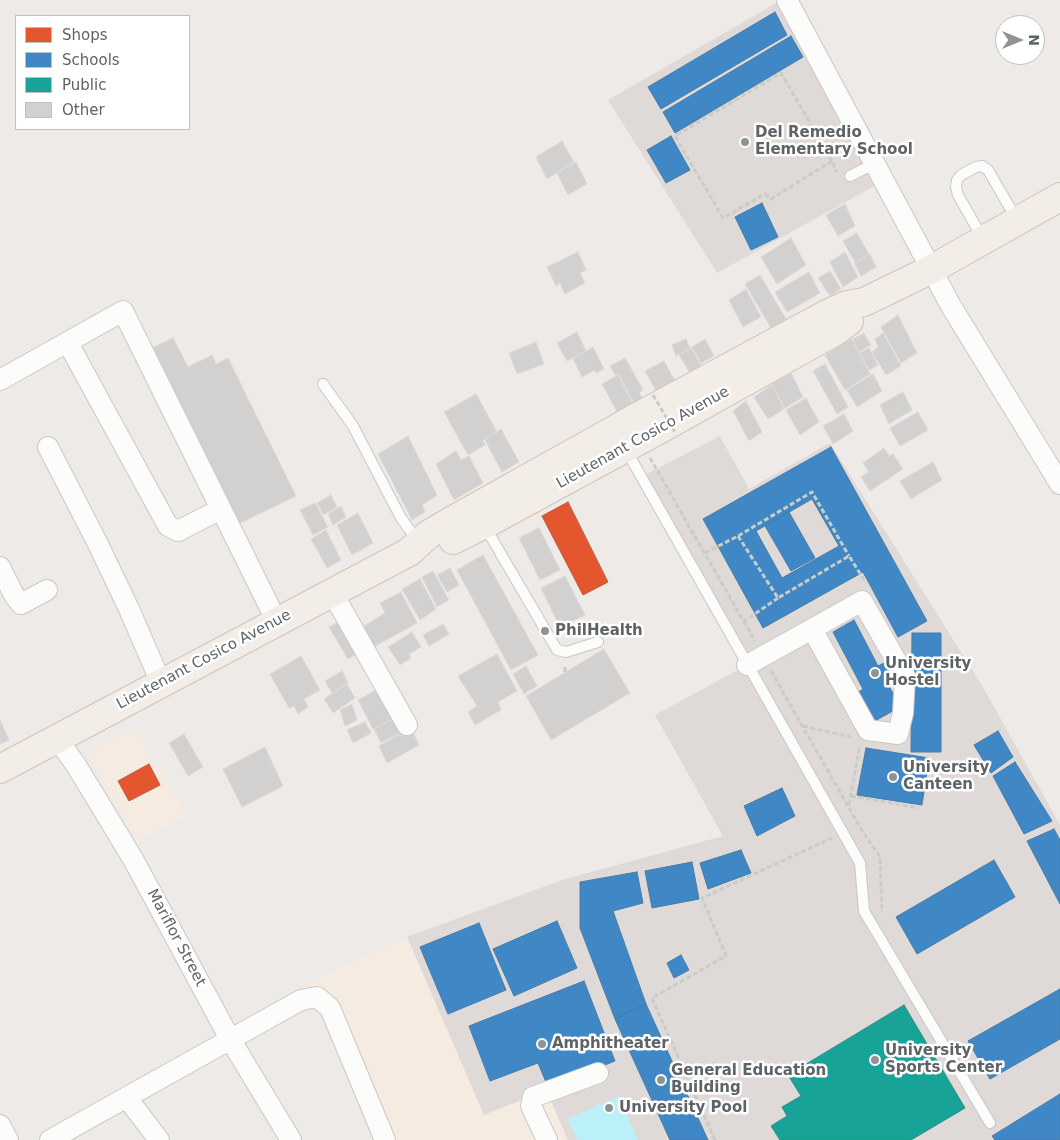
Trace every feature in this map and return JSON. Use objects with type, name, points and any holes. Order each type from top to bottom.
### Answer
[{"type":"main road","name":"Lieutenant Cosico Avenue","points":[[417,549],[429,534],[639,416],[826,315],[848,305],[864,302],[932,269],[1060,197]]},
{"type":"main road","name":"Lieutenant Cosico Avenue","points":[[0,769],[332,592],[417,549],[437,548],[484,524],[836,331],[853,317],[864,302]]},
{"type":"street","points":[[787,0],[951,306],[1060,484]]},
{"type":"street","points":[[0,380],[123,311],[277,622]]},
{"type":"street","points":[[68,343],[168,526],[178,531],[221,509]]},
{"type":"street","points":[[48,447],[105,559],[161,683]]},
{"type":"street","points":[[0,567],[14,595],[22,604],[47,590]]},
{"type":"street","points":[[332,592],[407,725]]},
{"type":"street","points":[[755,660],[862,601],[905,676],[898,734],[868,730],[812,629]]},
{"type":"street","name":"Mariflor Street","points":[[58,739],[133,859],[230,1039],[291,1140]]},
{"type":"street","points":[[50,1140],[301,1000],[317,997],[330,1008],[385,1140]]},
{"type":"street","points":[[547,1140],[531,1106],[534,1097],[598,1073]]},
{"type":"street","points":[[127,1098],[159,1140]]},
{"type":"street","points":[[0,1125],[8,1140]]},
{"type":"lane","points":[[850,176],[874,164]]},
{"type":"lane","points":[[984,240],[958,195],[957,180],[961,175],[976,167],[982,166],[988,170],[1018,221]]},
{"type":"lane","points":[[323,384],[353,426],[417,549]]},
{"type":"lane","points":[[632,444],[755,660],[860,863],[864,911],[990,1123]]},
{"type":"lane","points":[[484,524],[557,650],[566,652],[598,642]]},
{"type":"path","points":[[832,161],[771,198],[765,194],[723,218],[675,136],[781,73],[832,161],[841,179],[850,176]]},
{"type":"path","points":[[653,395],[675,432]]},
{"type":"path","points":[[632,444],[704,553],[743,622],[755,660],[802,726],[849,805],[861,829],[880,857],[881,912],[886,920]]},
{"type":"path","points":[[704,553],[738,536],[812,492],[869,590]]},
{"type":"path","points":[[738,536],[778,598]]},
{"type":"path","points":[[743,622],[778,598],[850,556]]},
{"type":"path","points":[[802,726],[852,738]]},
{"type":"path","points":[[849,805],[861,740]]},
{"type":"path","points":[[851,796],[919,808]]},
{"type":"path","points":[[716,1140],[652,998],[726,956],[702,898],[843,833],[861,829]]},
{"type":"shaded area","name":"Del Remedio Elementary School","points":[[778,2],[878,184],[717,273],[608,100]]},
{"type":"shaded area","points":[[720,436],[749,489],[830,443],[984,689],[1060,825],[1060,1140],[568,1140],[546,1090],[484,1115],[407,937],[562,880],[723,836],[655,715],[747,665],[637,479]]},
{"type":"shaded area","points":[[135,728],[186,816],[139,840],[87,753]]},
{"type":"shaded area","points":[[407,937],[484,1115],[547,1090],[568,1140],[381,1140],[306,983]]},
{"type":"water","name":"University Pool","points":[[619,1096],[638,1140],[577,1140],[568,1119]]},
{"type":"building: Shops","points":[[568,502],[608,582],[583,595],[542,516]]},
{"type":"building: Shops","points":[[149,764],[160,785],[129,801],[118,781]]},
{"type":"building: Schools","points":[[775,12],[787,35],[661,109],[648,87]]},
{"type":"building: Schools","points":[[791,36],[803,57],[675,133],[663,112]]},
{"type":"building: Schools","points":[[671,136],[690,170],[666,183],[647,150]]},
{"type":"building: Schools","points":[[762,203],[778,237],[751,250],[735,217]]},
{"type":"building: Schools","points":[[831,447],[927,621],[898,637],[863,572],[763,628],[703,519]],"holes":[[[812,499],[839,546],[782,578],[756,531]]]},
{"type":"building: Schools","points":[[789,512],[815,558],[791,571],[765,526]]},
{"type":"building: Schools","name":"University Hostel","points":[[854,620],[878,666],[890,660],[900,680],[889,686],[900,707],[873,722],[857,693],[863,689],[833,632]]},
{"type":"building: Schools","points":[[912,633],[941,633],[941,752],[911,752]]},
{"type":"building: Schools","points":[[998,731],[1013,757],[991,773],[974,745]]},
{"type":"building: Schools","name":"University Canteen","points":[[866,748],[929,758],[922,805],[857,795]]},
{"type":"building: Schools","points":[[1015,762],[1052,821],[1024,834],[993,776]]},
{"type":"building: Schools","points":[[782,788],[795,816],[757,836],[744,806]]},
{"type":"building: Schools","points":[[1054,829],[1060,840],[1060,904],[1027,841]]},
{"type":"building: Schools","points":[[741,850],[751,873],[708,889],[700,863]]},
{"type":"building: Schools","points":[[994,860],[1015,897],[917,954],[896,917]]},
{"type":"building: Schools","points":[[692,862],[699,899],[652,908],[645,871]]},
{"type":"building: Schools","points":[[637,872],[643,903],[613,911],[646,1004],[615,1019],[580,928],[580,882]]},
{"type":"building: Schools","points":[[557,921],[577,968],[514,996],[493,949]]},
{"type":"building: Schools","points":[[479,923],[506,990],[448,1014],[420,947]]},
{"type":"building: Schools","points":[[681,955],[689,970],[674,978],[667,963]]},
{"type":"building: Schools","name":"Amphitheater","points":[[584,981],[615,1061],[548,1087],[538,1063],[490,1081],[469,1026]]},
{"type":"building: Schools","points":[[1060,989],[1060,1039],[990,1079],[968,1041]]},
{"type":"building: Schools","name":"General Education Building","points":[[646,1004],[708,1140],[670,1140],[615,1019]]},
{"type":"building: Schools","points":[[1060,1094],[1060,1140],[995,1140],[992,1136]]},
{"type":"building: Public","name":"University Sports Center","points":[[904,1005],[965,1108],[911,1140],[780,1140],[771,1126],[787,1116],[782,1107],[801,1096],[788,1075]]},
{"type":"building: Other","points":[[562,141],[574,162],[547,179],[536,157]]},
{"type":"building: Other","points":[[576,162],[587,184],[568,195],[557,173]]},
{"type":"building: Other","points":[[845,204],[855,226],[838,236],[826,215]]},
{"type":"building: Other","points":[[857,233],[869,254],[855,262],[843,241]]},
{"type":"building: Other","points":[[791,238],[806,265],[777,284],[761,257]]},
{"type":"building: Other","points":[[578,252],[586,270],[580,273],[585,283],[565,294],[560,283],[556,286],[547,267]]},
{"type":"building: Other","points":[[845,252],[858,277],[843,287],[830,262]]},
{"type":"building: Other","points":[[870,254],[876,267],[861,276],[854,263]]},
{"type":"building: Other","points":[[830,271],[841,289],[830,296],[818,278]]},
{"type":"building: Other","points":[[809,272],[820,293],[787,312],[775,292]]},
{"type":"building: Other","points":[[760,275],[786,319],[771,328],[745,284]]},
{"type":"building: Other","points":[[746,289],[761,317],[743,327],[729,300]]},
{"type":"building: Other","points":[[898,315],[917,353],[901,363],[881,327]]},
{"type":"building: Other","points":[[577,332],[586,351],[567,361],[557,343]]},
{"type":"building: Other","points":[[864,333],[871,345],[859,352],[853,339]]},
{"type":"building: Other","points":[[883,333],[901,366],[886,375],[872,352],[878,347],[875,339]]},
{"type":"building: Other","points":[[173,338],[188,367],[212,355],[216,364],[228,358],[296,496],[236,525],[150,349]]},
{"type":"building: Other","points":[[686,339],[690,348],[676,356],[672,345]]},
{"type":"building: Other","points":[[705,339],[714,356],[701,363],[692,347]]},
{"type":"building: Other","points":[[852,339],[870,374],[845,390],[825,355]]},
{"type":"building: Other","points":[[536,342],[544,364],[517,374],[509,353]]},
{"type":"building: Other","points":[[593,347],[604,369],[596,373],[595,370],[582,377],[573,359]]},
{"type":"building: Other","points":[[691,348],[701,365],[690,373],[679,355]]},
{"type":"building: Other","points":[[869,348],[878,365],[869,370],[860,353]]},
{"type":"building: Other","points":[[625,358],[643,390],[639,393],[643,399],[634,404],[619,374],[616,376],[610,366]]},
{"type":"building: Other","points":[[664,361],[675,381],[656,391],[645,371]]},
{"type":"building: Other","points":[[825,364],[848,407],[837,414],[813,371]]},
{"type":"building: Other","points":[[791,373],[803,397],[785,408],[772,384]]},
{"type":"building: Other","points":[[873,374],[882,391],[857,407],[847,390]]},
{"type":"building: Other","points":[[618,375],[633,404],[617,412],[602,384]]},
{"type":"building: Other","points":[[772,385],[784,409],[768,419],[754,397]]},
{"type":"building: Other","points":[[903,392],[912,410],[889,424],[880,405]]},
{"type":"building: Other","points":[[476,394],[497,432],[483,440],[485,445],[468,455],[444,412]]},
{"type":"building: Other","points":[[806,398],[819,422],[800,435],[786,410]]},
{"type":"building: Other","points":[[746,401],[762,432],[749,441],[733,411]]},
{"type":"building: Other","points":[[918,412],[928,430],[900,446],[890,428]]},
{"type":"building: Other","points":[[844,414],[853,431],[833,444],[823,426]]},
{"type":"building: Other","points":[[501,429],[519,462],[502,472],[485,440]]},
{"type":"building: Other","points":[[408,436],[437,495],[422,505],[425,512],[412,520],[378,454]]},
{"type":"building: Other","points":[[884,448],[889,456],[893,454],[903,469],[870,491],[861,477],[869,472],[863,463]]},
{"type":"building: Other","points":[[456,451],[461,460],[469,456],[483,483],[454,500],[436,464]]},
{"type":"building: Other","points":[[933,462],[942,480],[911,499],[900,481]]},
{"type":"building: Other","points":[[331,495],[337,507],[323,515],[317,503]]},
{"type":"building: Other","points":[[315,503],[328,527],[313,535],[300,510]]},
{"type":"building: Other","points":[[341,506],[346,517],[333,525],[328,514]]},
{"type":"building: Other","points":[[358,513],[373,543],[352,555],[337,525]]},
{"type":"building: Other","points":[[539,528],[560,570],[540,580],[519,538]]},
{"type":"building: Other","points":[[326,530],[341,560],[327,568],[311,539]]},
{"type":"building: Other","points":[[483,555],[538,655],[511,670],[457,570]]},
{"type":"building: Other","points":[[450,568],[459,585],[447,592],[437,575]]},
{"type":"building: Other","points":[[433,571],[449,600],[437,607],[422,577]]},
{"type":"building: Other","points":[[565,576],[585,615],[560,627],[541,588]]},
{"type":"building: Other","points":[[420,579],[436,609],[420,620],[402,589]]},
{"type":"building: Other","points":[[401,592],[417,623],[368,650],[358,630],[385,613],[380,603]]},
{"type":"building: Other","points":[[346,619],[363,650],[348,659],[329,627]]},
{"type":"building: Other","points":[[443,624],[449,634],[429,646],[423,635]]},
{"type":"building: Other","points":[[412,632],[421,647],[409,654],[411,658],[400,665],[388,647]]},
{"type":"building: Other","points":[[604,649],[630,693],[551,740],[526,696]]},
{"type":"building: Other","points":[[497,654],[517,691],[498,702],[501,710],[475,725],[468,712],[477,706],[458,676]]},
{"type":"building: Other","points":[[301,656],[320,690],[304,699],[308,707],[298,714],[294,706],[289,708],[270,674]]},
{"type":"building: Other","points":[[526,666],[537,686],[524,694],[513,674]]},
{"type":"building: Other","points":[[342,671],[348,683],[332,693],[325,681]]},
{"type":"building: Other","points":[[347,684],[355,698],[333,713],[324,699]]},
{"type":"building: Other","points":[[380,688],[395,717],[373,729],[358,700]]},
{"type":"building: Other","points":[[352,704],[357,720],[345,726],[340,710]]},
{"type":"building: Other","points":[[395,718],[402,732],[381,743],[374,729]]},
{"type":"building: Other","points":[[0,720],[9,740],[0,744]]},
{"type":"building: Other","points":[[365,722],[371,733],[353,743],[347,730]]},
{"type":"building: Other","points":[[411,728],[419,745],[387,763],[379,746]]},
{"type":"building: Other","points":[[184,734],[203,767],[188,776],[169,743]]},
{"type":"building: Other","points":[[265,747],[283,786],[242,807],[223,769]]},
{"type":"place","name":"Del Remedio Elementary School","points":[[745,142]]},
{"type":"place","name":"PhilHealth","points":[[545,631]]},
{"type":"place","name":"University Hostel","points":[[875,673]]},
{"type":"place","name":"University Canteen","points":[[893,777]]},
{"type":"place","name":"Amphitheater","points":[[542,1044]]},
{"type":"place","name":"University Sports Center","points":[[875,1060]]},
{"type":"place","name":"General Education Building","points":[[661,1080]]},
{"type":"place","name":"University Pool","points":[[609,1108]]}]
